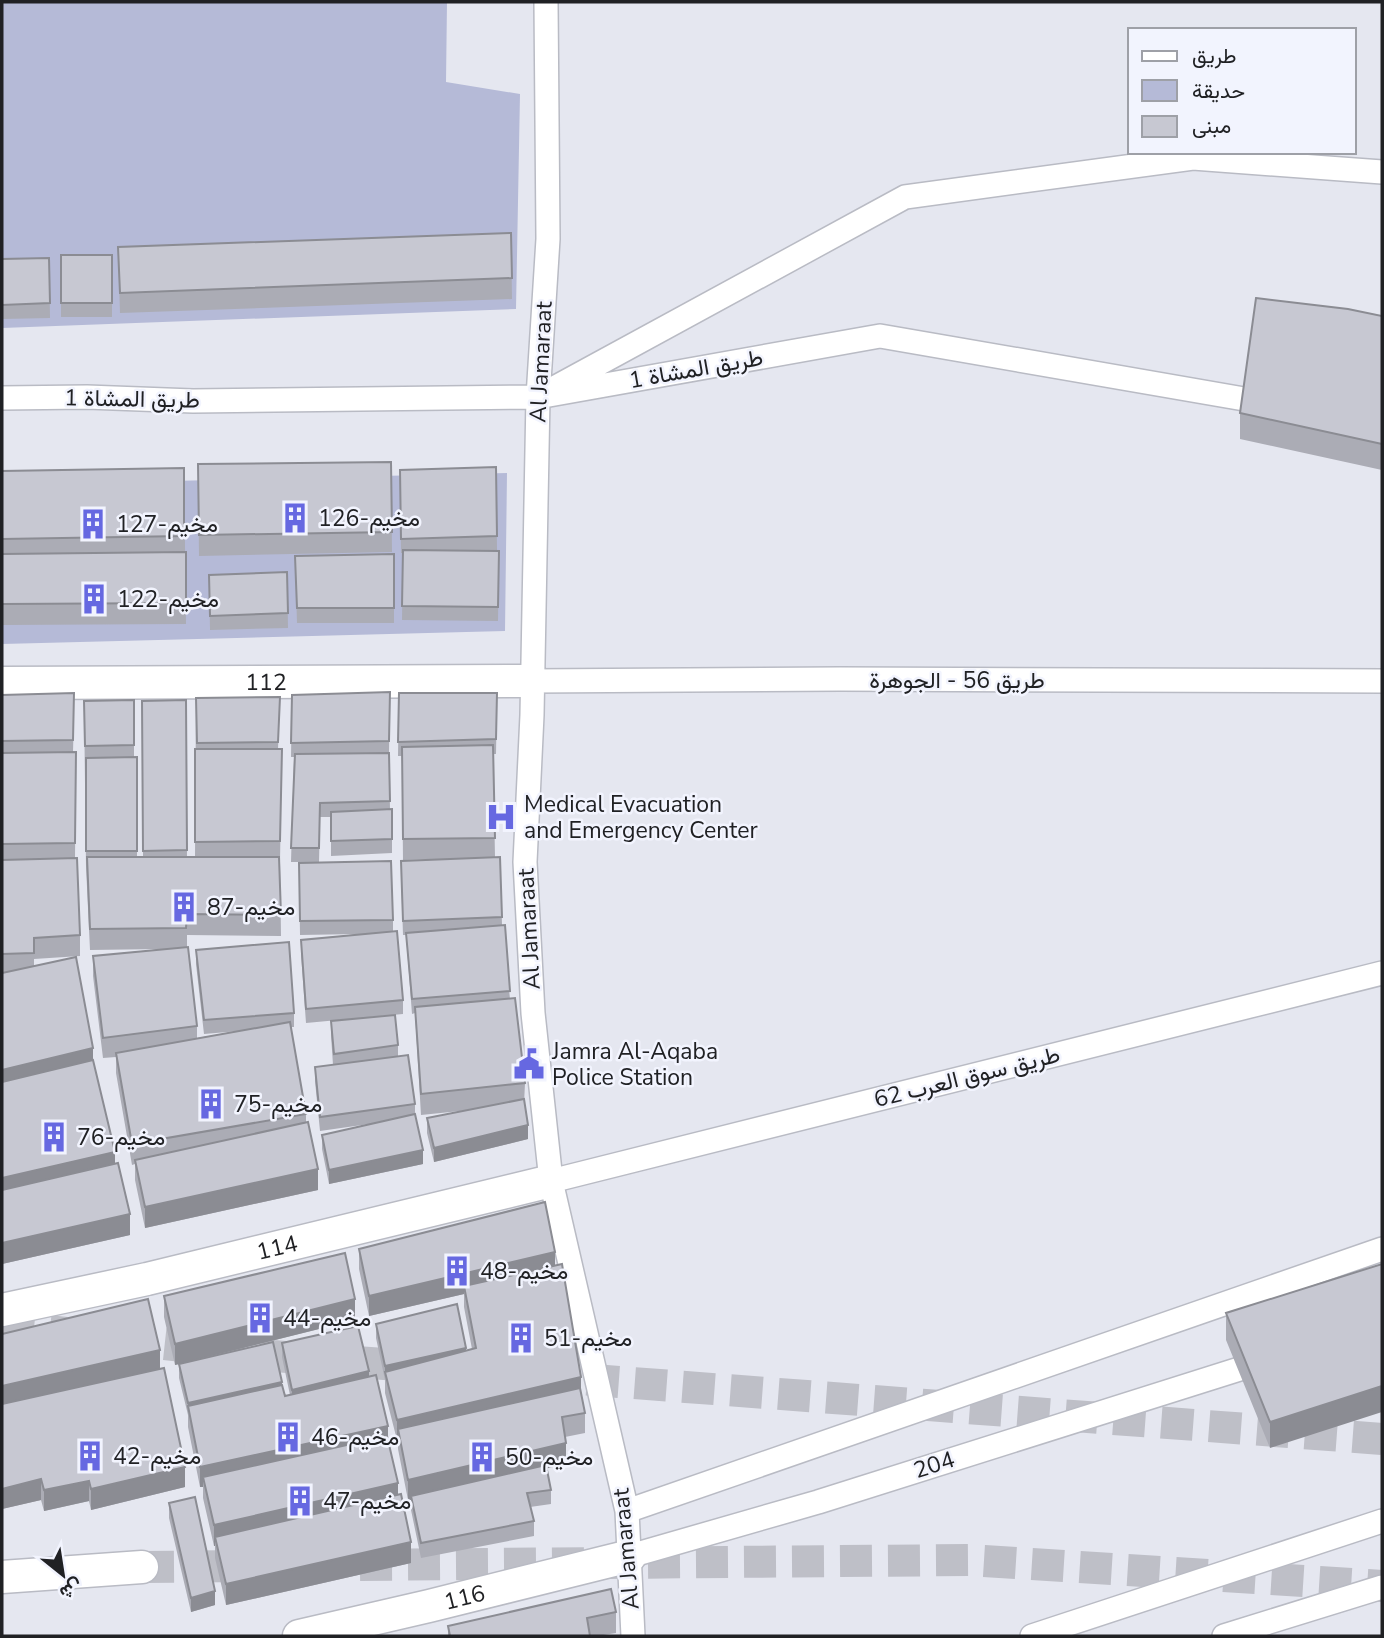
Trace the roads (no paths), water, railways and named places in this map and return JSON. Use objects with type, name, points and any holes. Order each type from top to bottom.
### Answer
[{"type":"street","name":"Al Jamaraat","points":[[546,2],[548,239],[538,397],[533,681],[525,862],[533,1013],[551,1181],[627,1511],[633,1636]]},
{"type":"street","points":[[538,397],[905,197],[1193,158],[1382,172]]},
{"type":"street","name":"طريق المشاة 1","points":[[2,398],[87,397],[193,401],[538,397],[880,336],[1293,408]]},
{"type":"street","name":"طريق 56 - الجوهرة","points":[[533,681],[1382,681]]},
{"type":"street","name":"112","points":[[2,683],[533,681]]},
{"type":"street","name":"طريق سوق العرب 62","points":[[551,1181],[1382,972]]},
{"type":"street","name":"114","points":[[2,1310],[147,1279],[551,1181]]},
{"type":"street","points":[[627,1511],[1382,1249]]},
{"type":"street","name":"204","points":[[630,1556],[818,1502],[1290,1354]]},
{"type":"street","points":[[1032,1636],[1382,1521]]},
{"type":"street","name":"116","points":[[299,1636],[630,1556]]},
{"type":"street","points":[[2,1577],[142,1567]]},
{"type":"street","points":[[1224,1636],[1382,1587]]},
{"type":"tunnel","points":[[2,1326],[66,1333]]},
{"type":"tunnel","points":[[117,1339],[273,1356],[425,1367]]},
{"type":"tunnel","points":[[539,1376],[1382,1439]]},
{"type":"tunnel","points":[[360,1565],[968,1560],[1382,1586]]},
{"type":"tunnel","points":[[142,1567],[259,1566]]},
{"type":"place","name":"مخيم-126","points":[[295,518]]},
{"type":"place","name":"مخيم-127","points":[[93,524]]},
{"type":"place","name":"مخيم-122","points":[[94,599]]},
{"type":"place","name":"Medical Evacuation and Emergency Center","points":[[501,817]]},
{"type":"place","name":"مخيم-87","points":[[184,907]]},
{"type":"place","name":"Jamra Al-Aqaba Police Station","points":[[529,1064]]},
{"type":"place","name":"مخيم-75","points":[[211,1104]]},
{"type":"place","name":"مخيم-76","points":[[54,1137]]},
{"type":"place","name":"مخيم-48","points":[[457,1271]]},
{"type":"place","name":"مخيم-44","points":[[260,1318]]},
{"type":"place","name":"مخيم-51","points":[[521,1338]]},
{"type":"place","name":"مخيم-46","points":[[288,1437]]},
{"type":"place","name":"مخيم-42","points":[[90,1456]]},
{"type":"place","name":"مخيم-50","points":[[482,1457]]},
{"type":"place","name":"مخيم-47","points":[[300,1501]]}]
